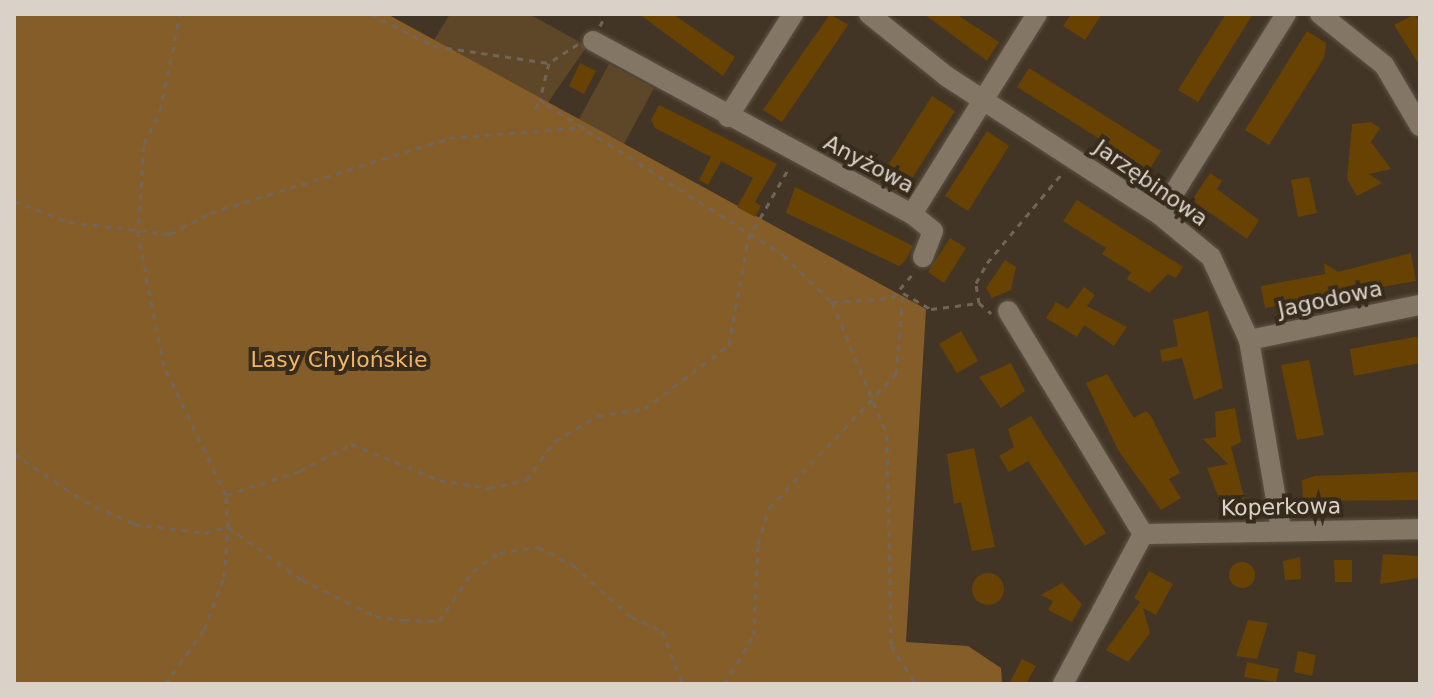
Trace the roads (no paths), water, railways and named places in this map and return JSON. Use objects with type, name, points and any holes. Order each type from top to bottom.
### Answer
[{"type":"street","name":"Jarzębinowa","points":[[869,14],[983,102],[1160,215],[1219,267],[1249,340],[1281,530]]},
{"type":"street","name":"Anyżowa","points":[[593,41],[728,117],[912,214],[1037,14]]},
{"type":"street","points":[[1160,215],[1286,14]]},
{"type":"street","points":[[1320,14],[1378,58],[1420,126]]},
{"type":"street","points":[[728,117],[788,16]]},
{"type":"street","points":[[912,214],[933,231],[923,257]]},
{"type":"street","name":"Jagodowa","points":[[1249,340],[1420,305]]},
{"type":"street","points":[[1008,311],[1143,534],[1063,684]]},
{"type":"street","name":"Koperkowa","points":[[1143,534],[1420,529]]},
{"type":"park label","name":"Lasy Chylońskie","points":[[339,360]]}]
